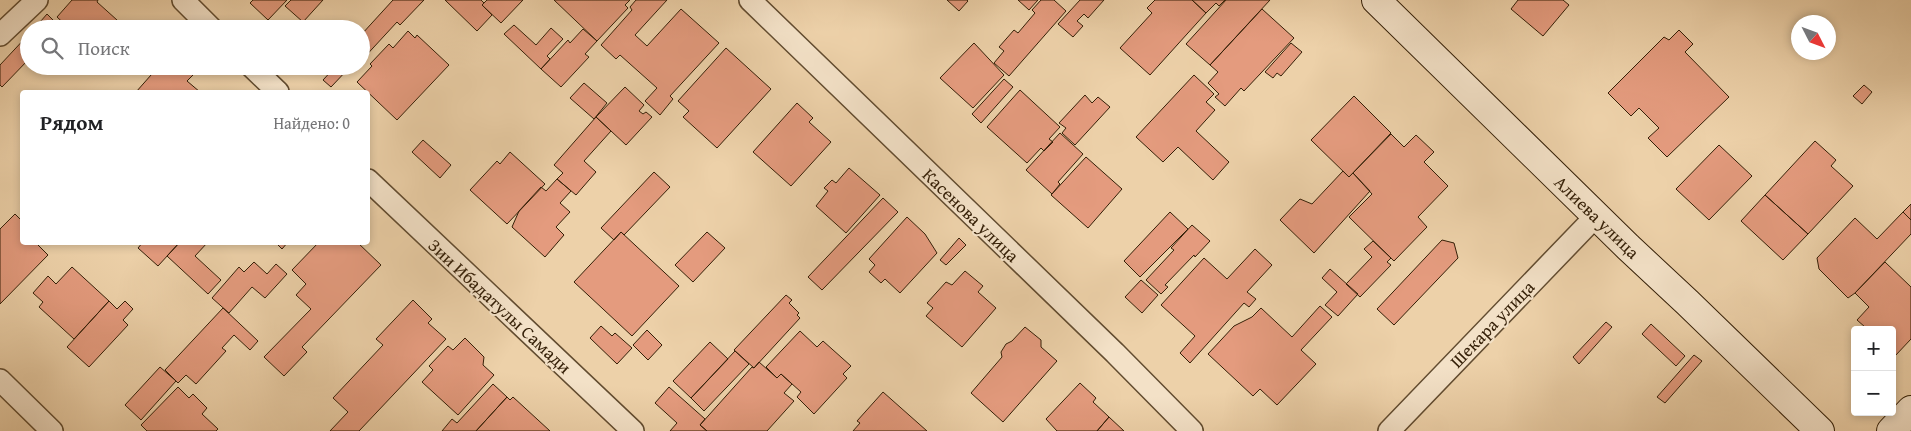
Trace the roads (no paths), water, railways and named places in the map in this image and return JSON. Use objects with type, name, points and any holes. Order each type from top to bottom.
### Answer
[{"type":"street","points":[[0,35],[37,0]]},
{"type":"street","points":[[183,0],[203,20]]},
{"type":"street","name":"Касенова улица","points":[[750,0],[1115,353],[1192,431]]},
{"type":"street","name":"Алиева улица","points":[[1376,0],[1596,216],[1820,431]]},
{"type":"street","points":[[260,75],[276,90]]},
{"type":"street","name":"Зии Ибадатулы Самади","points":[[370,182],[633,431]]},
{"type":"street","name":"Шекара улица","points":[[1389,431],[1596,216]]},
{"type":"street","points":[[0,380],[52,431]]},
{"type":"street","points":[[1891,431],[1911,410]]}]
